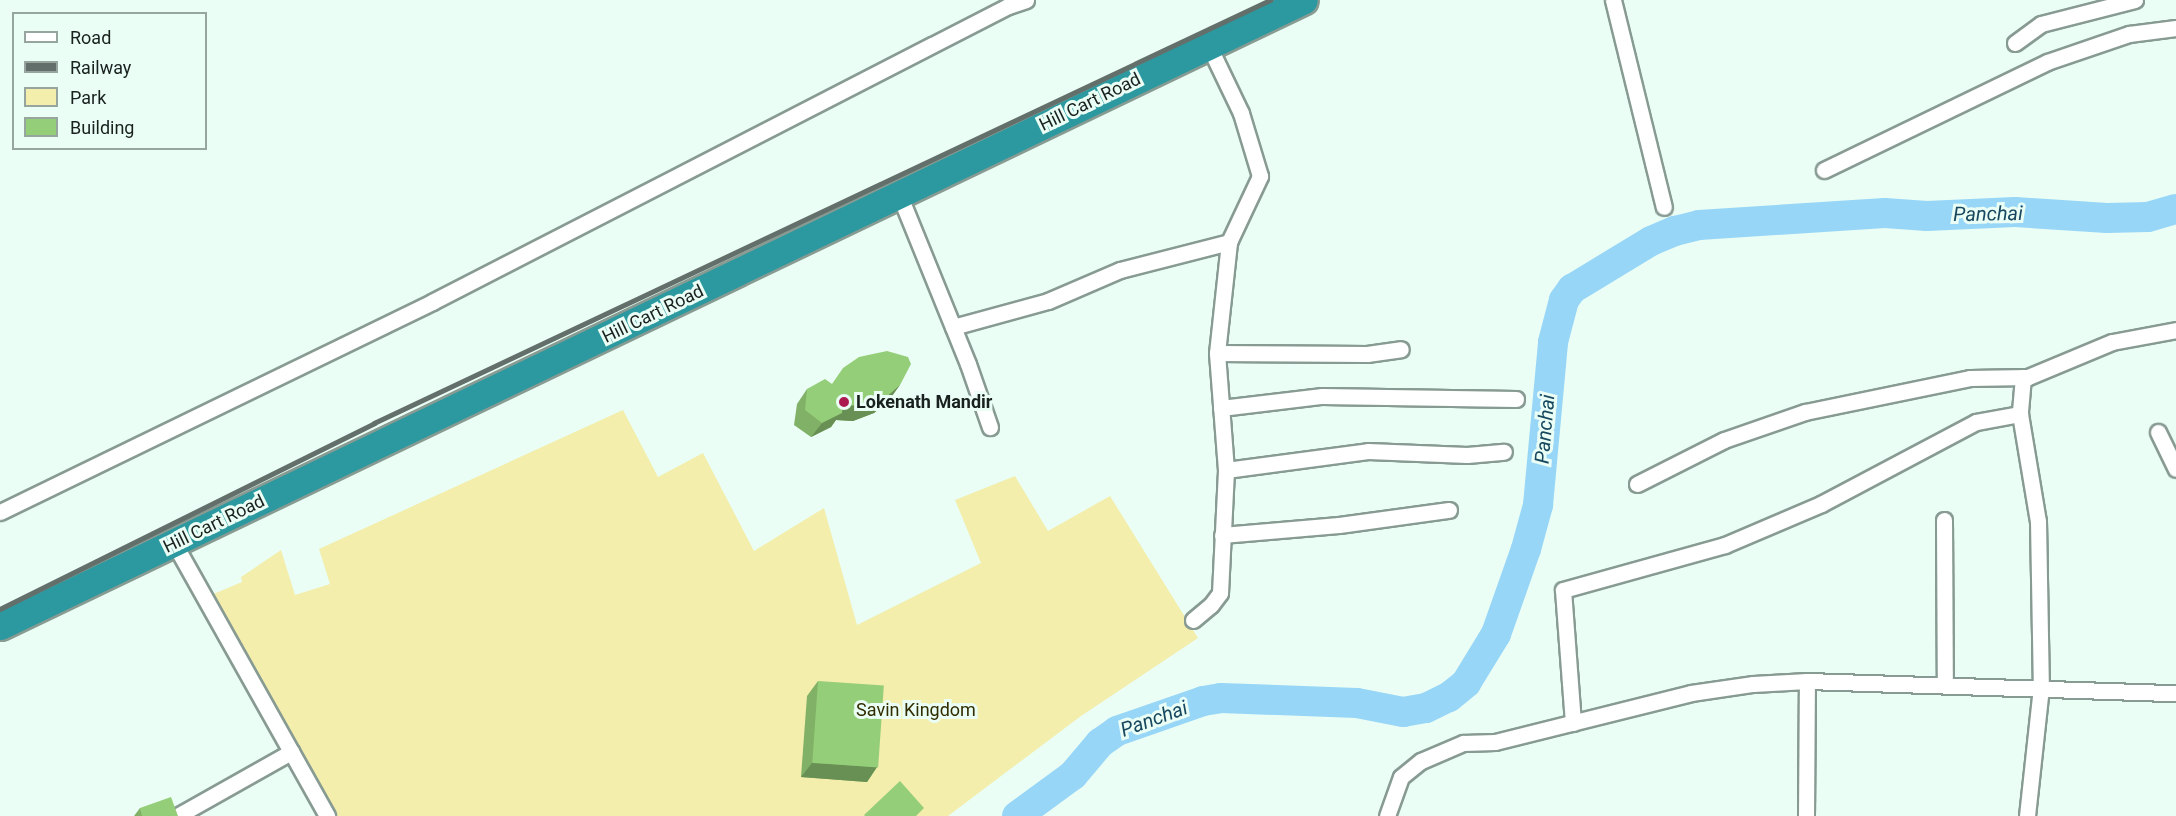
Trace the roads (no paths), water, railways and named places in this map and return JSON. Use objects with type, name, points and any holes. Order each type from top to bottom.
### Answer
[{"type":"highway","name":"Hill Cart Road","points":[[0,626],[1208,44],[1304,0]]},
{"type":"street","points":[[0,512],[432,302],[997,11],[1026,0]]},
{"type":"street","points":[[1613,0],[1664,207]]},
{"type":"street","points":[[2015,43],[2041,24],[2135,0]]},
{"type":"street","points":[[1824,170],[2047,62],[2129,34],[2176,28]]},
{"type":"street","points":[[1193,620],[1211,605],[1220,593],[1226,470],[1217,353],[1229,242],[1260,176],[1240,113],[1208,44]]},
{"type":"street","points":[[899,194],[953,327],[990,427]]},
{"type":"street","points":[[953,327],[1048,301],[1120,270],[1229,242]]},
{"type":"street","points":[[1637,484],[1724,440],[1805,412],[1970,378],[2023,377],[2112,342],[2176,330]]},
{"type":"street","points":[[1217,353],[1367,354],[1401,349]]},
{"type":"street","points":[[2023,377],[2019,414],[2038,521],[2041,687],[2027,816]]},
{"type":"street","points":[[1221,408],[1322,396],[1516,399]]},
{"type":"street","points":[[1573,723],[1563,590],[1725,544],[1821,504],[1977,422],[2019,414]]},
{"type":"street","points":[[2158,432],[2176,469]]},
{"type":"street","points":[[1226,470],[1368,452],[1467,454],[1504,452]]},
{"type":"street","points":[[1222,535],[1339,525],[1449,510]]},
{"type":"street","points":[[1944,520],[1945,684]]},
{"type":"street","points":[[174,543],[327,816]]},
{"type":"street","points":[[1387,816],[1401,777],[1421,760],[1463,743],[1496,742],[1691,693],[1753,684],[1808,681],[2176,693]]},
{"type":"street","points":[[1806,816],[1808,681]]},
{"type":"street","points":[[179,815],[291,752]]},
{"type":"waterway","name":"Panchai","points":[[1017,816],[1073,775],[1100,743],[1117,731],[1203,701],[1221,698],[1357,703],[1403,712],[1426,708],[1449,697],[1466,683],[1496,634],[1526,549],[1538,505],[1553,342],[1564,300],[1572,289],[1651,241],[1675,231],[1699,225],[1885,213],[1927,216],[2015,212],[2107,218],[2148,217],[2176,209]]},
{"type":"railway","points":[[0,609],[374,423],[1270,0]]},
{"type":"place","name":"Lokenath Mandir","points":[[844,402]]},
{"type":"park label","name":"Savin Kingdom","points":[[916,710]]}]
